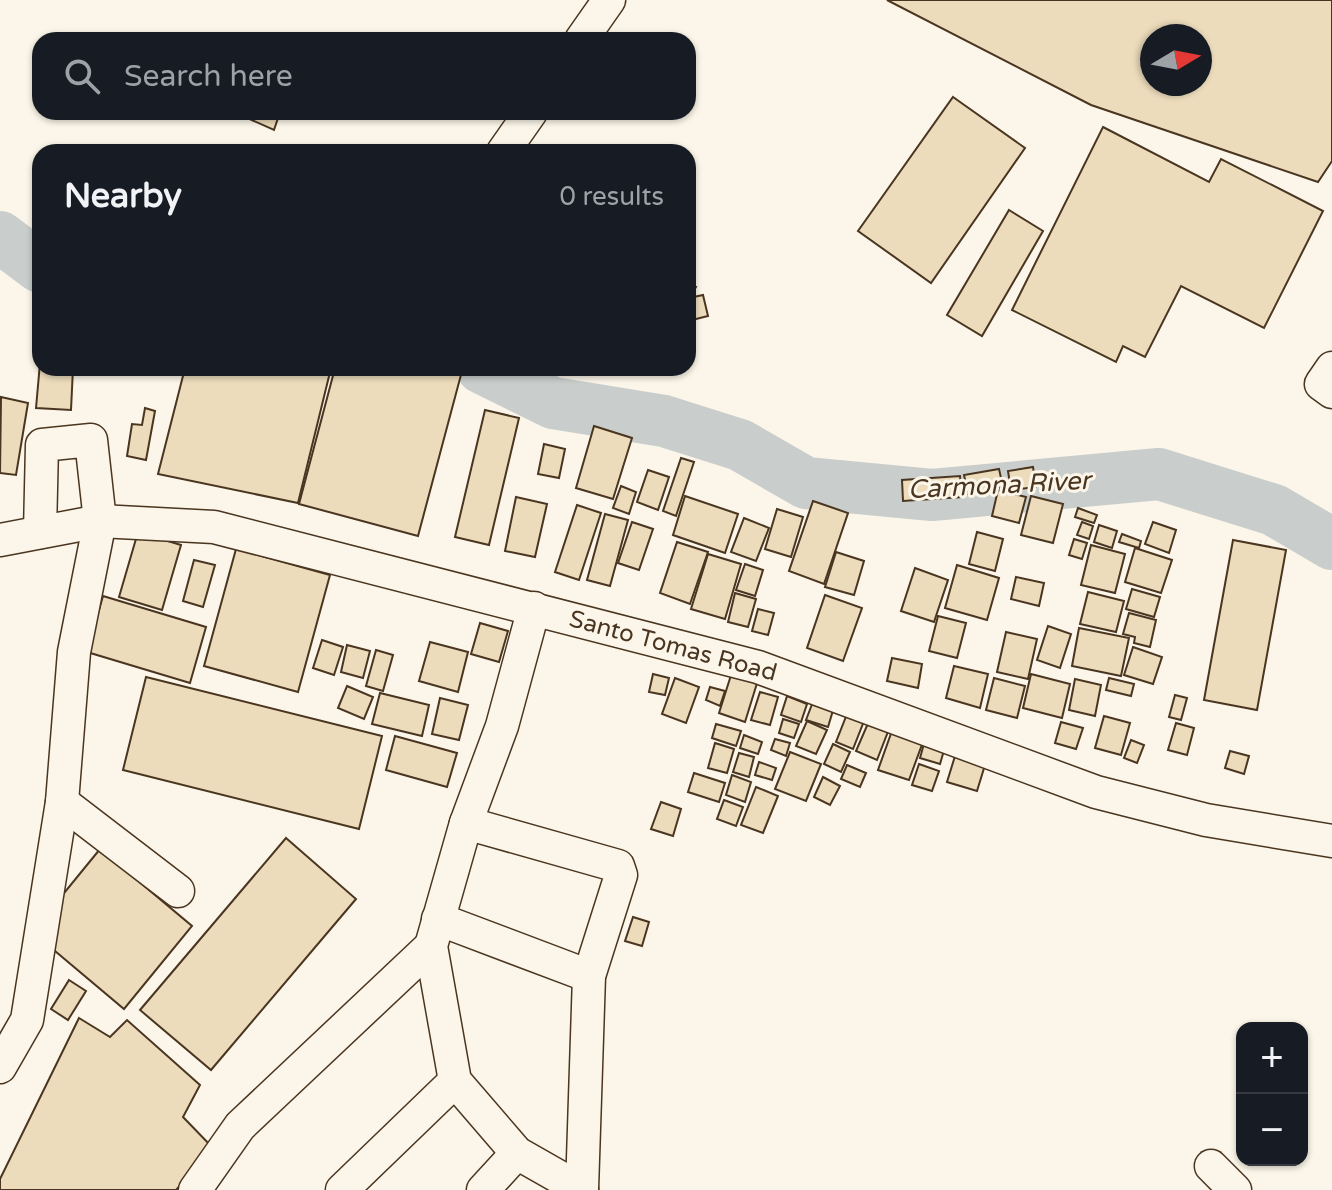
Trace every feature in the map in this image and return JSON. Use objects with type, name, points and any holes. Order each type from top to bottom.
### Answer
[{"type":"street","points":[[587,32],[609,0]]},
{"type":"street","points":[[509,144],[525,120]]},
{"type":"street","points":[[0,1067],[27,1020],[62,802],[74,652],[100,521],[91,440],[45,442],[40,451],[40,532]]},
{"type":"street","name":"Santo Tomas Road","points":[[0,540],[100,521],[214,527],[758,667],[1096,792],[1206,820],[1332,841]]},
{"type":"street","points":[[466,823],[618,866],[621,875],[589,976],[582,1190],[517,1153],[455,1081],[434,932],[466,823],[502,726],[534,608]]},
{"type":"street","points":[[62,802],[178,891]]},
{"type":"street","points":[[434,932],[589,976]]},
{"type":"street","points":[[195,1190],[240,1126],[434,932]]},
{"type":"street","points":[[342,1190],[455,1081]]},
{"type":"street","points":[[483,1190],[517,1153]]},
{"type":"street","points":[[1211,1166],[1235,1190]]},
{"type":"building","points":[[887,0],[1332,0],[1332,161],[1318,182],[1091,105]]},
{"type":"building","points":[[953,97],[1025,148],[931,283],[858,231]]},
{"type":"building","points":[[252,120],[277,120],[274,130]]},
{"type":"building","points":[[1103,127],[1209,182],[1221,159],[1323,211],[1264,328],[1181,286],[1145,357],[1123,346],[1116,362],[1012,310]]},
{"type":"building","points":[[1009,210],[1043,231],[982,336],[947,315]]},
{"type":"building","points":[[703,295],[708,316],[696,319],[696,296]]},
{"type":"building","points":[[39,376],[73,376],[71,410],[36,408]]},
{"type":"building","points":[[183,376],[329,376],[298,503],[158,474]]},
{"type":"building","points":[[333,376],[461,376],[418,536],[299,504]]},
{"type":"building","points":[[1,397],[28,403],[16,475],[0,473]]},
{"type":"building","points":[[145,408],[155,411],[146,460],[127,456],[132,424],[142,425]]},
{"type":"building","points":[[485,410],[519,418],[489,545],[455,537]]},
{"type":"building","points":[[594,426],[632,438],[613,499],[576,488]]},
{"type":"building","points":[[544,444],[565,449],[559,478],[538,474]]},
{"type":"building","points":[[681,458],[694,462],[676,516],[663,511]]},
{"type":"building","points":[[1033,467],[1036,487],[1011,490],[1008,471]]},
{"type":"building","points":[[999,469],[1003,487],[968,494],[964,475]]},
{"type":"building","points":[[648,470],[669,477],[658,510],[637,502]]},
{"type":"building","points":[[960,476],[962,497],[903,501],[902,480]]},
{"type":"building","points":[[621,486],[636,492],[629,514],[613,508]]},
{"type":"building","points":[[998,490],[1026,497],[1019,523],[992,516]]},
{"type":"building","points":[[685,496],[738,514],[725,553],[673,535]]},
{"type":"building","points":[[1031,496],[1063,504],[1053,543],[1021,535]]},
{"type":"building","points":[[516,497],[547,504],[535,557],[505,551]]},
{"type":"building","points":[[813,501],[848,513],[824,584],[789,571]]},
{"type":"building","points":[[577,505],[601,513],[579,580],[555,572]]},
{"type":"building","points":[[1078,508],[1097,515],[1094,523],[1075,517]]},
{"type":"building","points":[[777,509],[803,517],[791,557],[765,549]]},
{"type":"building","points":[[605,514],[628,520],[610,586],[587,580]]},
{"type":"building","points":[[744,518],[769,528],[756,561],[731,552]]},
{"type":"building","points":[[632,522],[653,529],[639,570],[618,563]]},
{"type":"building","points":[[1082,522],[1093,526],[1089,539],[1077,535]]},
{"type":"building","points":[[1153,522],[1176,530],[1169,553],[1145,544]]},
{"type":"building","points":[[1099,525],[1117,531],[1112,548],[1094,542]]},
{"type":"building","points":[[138,532],[181,545],[162,610],[119,597]]},
{"type":"building","points":[[977,532],[1003,539],[995,571],[969,564]]},
{"type":"building","points":[[1122,534],[1141,541],[1139,548],[1119,542]]},
{"type":"building","points":[[1074,539],[1087,543],[1082,559],[1069,555]]},
{"type":"building","points":[[1233,540],[1286,550],[1257,710],[1204,700]]},
{"type":"building","points":[[677,542],[708,552],[690,604],[660,593]]},
{"type":"building","points":[[1091,545],[1125,554],[1115,593],[1081,585]]},
{"type":"building","points":[[1135,548],[1172,560],[1161,593],[1125,582]]},
{"type":"building","points":[[236,549],[330,575],[298,692],[204,666]]},
{"type":"building","points":[[836,552],[864,561],[854,595],[825,587]]},
{"type":"building","points":[[708,554],[741,564],[725,619],[691,609]]},
{"type":"building","points":[[194,560],[215,565],[203,607],[183,601]]},
{"type":"building","points":[[745,564],[763,570],[755,596],[736,590]]},
{"type":"building","points":[[957,565],[999,578],[987,620],[945,608]]},
{"type":"building","points":[[915,568],[948,580],[934,622],[901,611]]},
{"type":"building","points":[[1016,577],[1044,583],[1039,606],[1011,599]]},
{"type":"building","points":[[1132,589],[1160,597],[1154,617],[1126,609]]},
{"type":"building","points":[[1088,592],[1124,601],[1116,632],[1080,624]]},
{"type":"building","points":[[735,593],[756,599],[748,627],[728,622]]},
{"type":"building","points":[[825,595],[862,608],[843,661],[807,648]]},
{"type":"building","points":[[103,596],[206,627],[190,683],[87,652]]},
{"type":"building","points":[[758,609],[774,613],[768,635],[752,631]]},
{"type":"building","points":[[1129,613],[1156,620],[1150,647],[1134,643],[1135,637],[1123,634]]},
{"type":"building","points":[[938,616],[966,623],[957,658],[929,651]]},
{"type":"building","points":[[480,623],[508,631],[499,662],[471,654]]},
{"type":"building","points":[[1048,626],[1071,634],[1060,668],[1037,660]]},
{"type":"building","points":[[1079,628],[1129,638],[1121,676],[1072,666]]},
{"type":"building","points":[[1006,632],[1037,639],[1028,679],[997,672]]},
{"type":"building","points":[[322,640],[343,647],[334,675],[313,668]]},
{"type":"building","points":[[430,642],[468,652],[458,692],[419,681]]},
{"type":"building","points":[[347,645],[370,651],[363,678],[341,672]]},
{"type":"building","points":[[1133,647],[1162,657],[1153,684],[1124,675]]},
{"type":"building","points":[[376,650],[393,655],[383,691],[366,686]]},
{"type":"building","points":[[892,658],[922,664],[918,688],[887,681]]},
{"type":"building","points":[[954,666],[988,674],[980,708],[946,698]]},
{"type":"building","points":[[732,672],[758,680],[745,722],[719,713]]},
{"type":"building","points":[[653,674],[669,678],[665,695],[649,692]]},
{"type":"building","points":[[1031,674],[1070,684],[1062,718],[1023,708]]},
{"type":"building","points":[[146,677],[382,736],[359,829],[123,770]]},
{"type":"building","points":[[675,678],[699,687],[686,723],[662,714]]},
{"type":"building","points":[[994,678],[1025,686],[1017,718],[986,710]]},
{"type":"building","points":[[1109,678],[1134,684],[1131,696],[1106,690]]},
{"type":"building","points":[[1075,679],[1101,685],[1095,716],[1069,710]]},
{"type":"building","points":[[347,686],[373,697],[364,719],[338,708]]},
{"type":"building","points":[[710,687],[725,691],[720,706],[706,700]]},
{"type":"building","points":[[760,692],[778,697],[770,725],[751,720]]},
{"type":"building","points":[[380,693],[429,705],[422,736],[372,724]]},
{"type":"building","points":[[1175,695],[1187,698],[1181,720],[1169,717]]},
{"type":"building","points":[[787,696],[807,704],[801,722],[781,715]]},
{"type":"building","points":[[440,698],[468,705],[459,740],[432,734]]},
{"type":"building","points":[[814,699],[834,707],[828,727],[806,720]]},
{"type":"building","points":[[847,714],[864,721],[853,749],[836,742]]},
{"type":"building","points":[[1104,716],[1130,723],[1121,755],[1095,748]]},
{"type":"building","points":[[783,719],[799,724],[794,738],[779,733]]},
{"type":"building","points":[[807,721],[827,730],[816,754],[796,746]]},
{"type":"building","points":[[869,721],[889,729],[877,760],[856,751]]},
{"type":"building","points":[[1061,722],[1083,728],[1076,749],[1055,743]]},
{"type":"building","points":[[1176,723],[1194,728],[1187,755],[1168,750]]},
{"type":"building","points":[[716,724],[741,731],[736,746],[712,738]]},
{"type":"building","points":[[893,728],[924,739],[909,780],[878,770]]},
{"type":"building","points":[[744,735],[762,742],[758,754],[740,748]]},
{"type":"building","points":[[395,736],[457,753],[447,787],[386,770]]},
{"type":"building","points":[[775,739],[790,743],[786,756],[771,750]]},
{"type":"building","points":[[925,740],[945,747],[940,764],[920,758]]},
{"type":"building","points":[[1131,740],[1144,745],[1137,763],[1124,758]]},
{"type":"building","points":[[715,743],[734,749],[727,773],[708,768]]},
{"type":"building","points":[[833,744],[850,752],[841,772],[824,764]]},
{"type":"building","points":[[1230,751],[1249,756],[1244,774],[1225,768]]},
{"type":"building","points":[[790,752],[821,764],[806,801],[775,789]]},
{"type":"building","points":[[739,753],[754,757],[749,777],[733,772]]},
{"type":"building","points":[[955,756],[985,765],[977,791],[947,782]]},
{"type":"building","points":[[759,762],[776,768],[772,780],[755,775]]},
{"type":"building","points":[[919,764],[939,771],[932,791],[912,785]]},
{"type":"building","points":[[847,765],[866,773],[860,787],[841,779]]},
{"type":"building","points":[[694,773],[725,783],[719,802],[688,792]]},
{"type":"building","points":[[732,775],[751,782],[745,802],[726,795]]},
{"type":"building","points":[[823,777],[840,786],[830,805],[814,797]]},
{"type":"building","points":[[756,787],[778,796],[763,833],[741,825]]},
{"type":"building","points":[[724,800],[743,807],[736,826],[717,819]]},
{"type":"building","points":[[661,802],[681,809],[673,836],[651,829]]},
{"type":"building","points":[[286,838],[356,899],[211,1070],[140,1010]]},
{"type":"building","points":[[100,849],[192,926],[124,1009],[55,951],[51,909]]},
{"type":"building","points":[[633,917],[649,922],[642,946],[625,941]]},
{"type":"building","points":[[69,980],[86,991],[68,1020],[51,1009]]},
{"type":"building","points":[[79,1018],[110,1037],[127,1020],[200,1085],[183,1117],[214,1149],[176,1190],[0,1190],[0,1179]]},
{"type":"waterway","name":"Carmona River","points":[[0,237],[32,261]]},
{"type":"waterway","name":"Carmona River","points":[[498,376],[553,403],[664,421],[740,445],[806,483],[932,495],[1159,474],[1274,510],[1332,544]]}]
